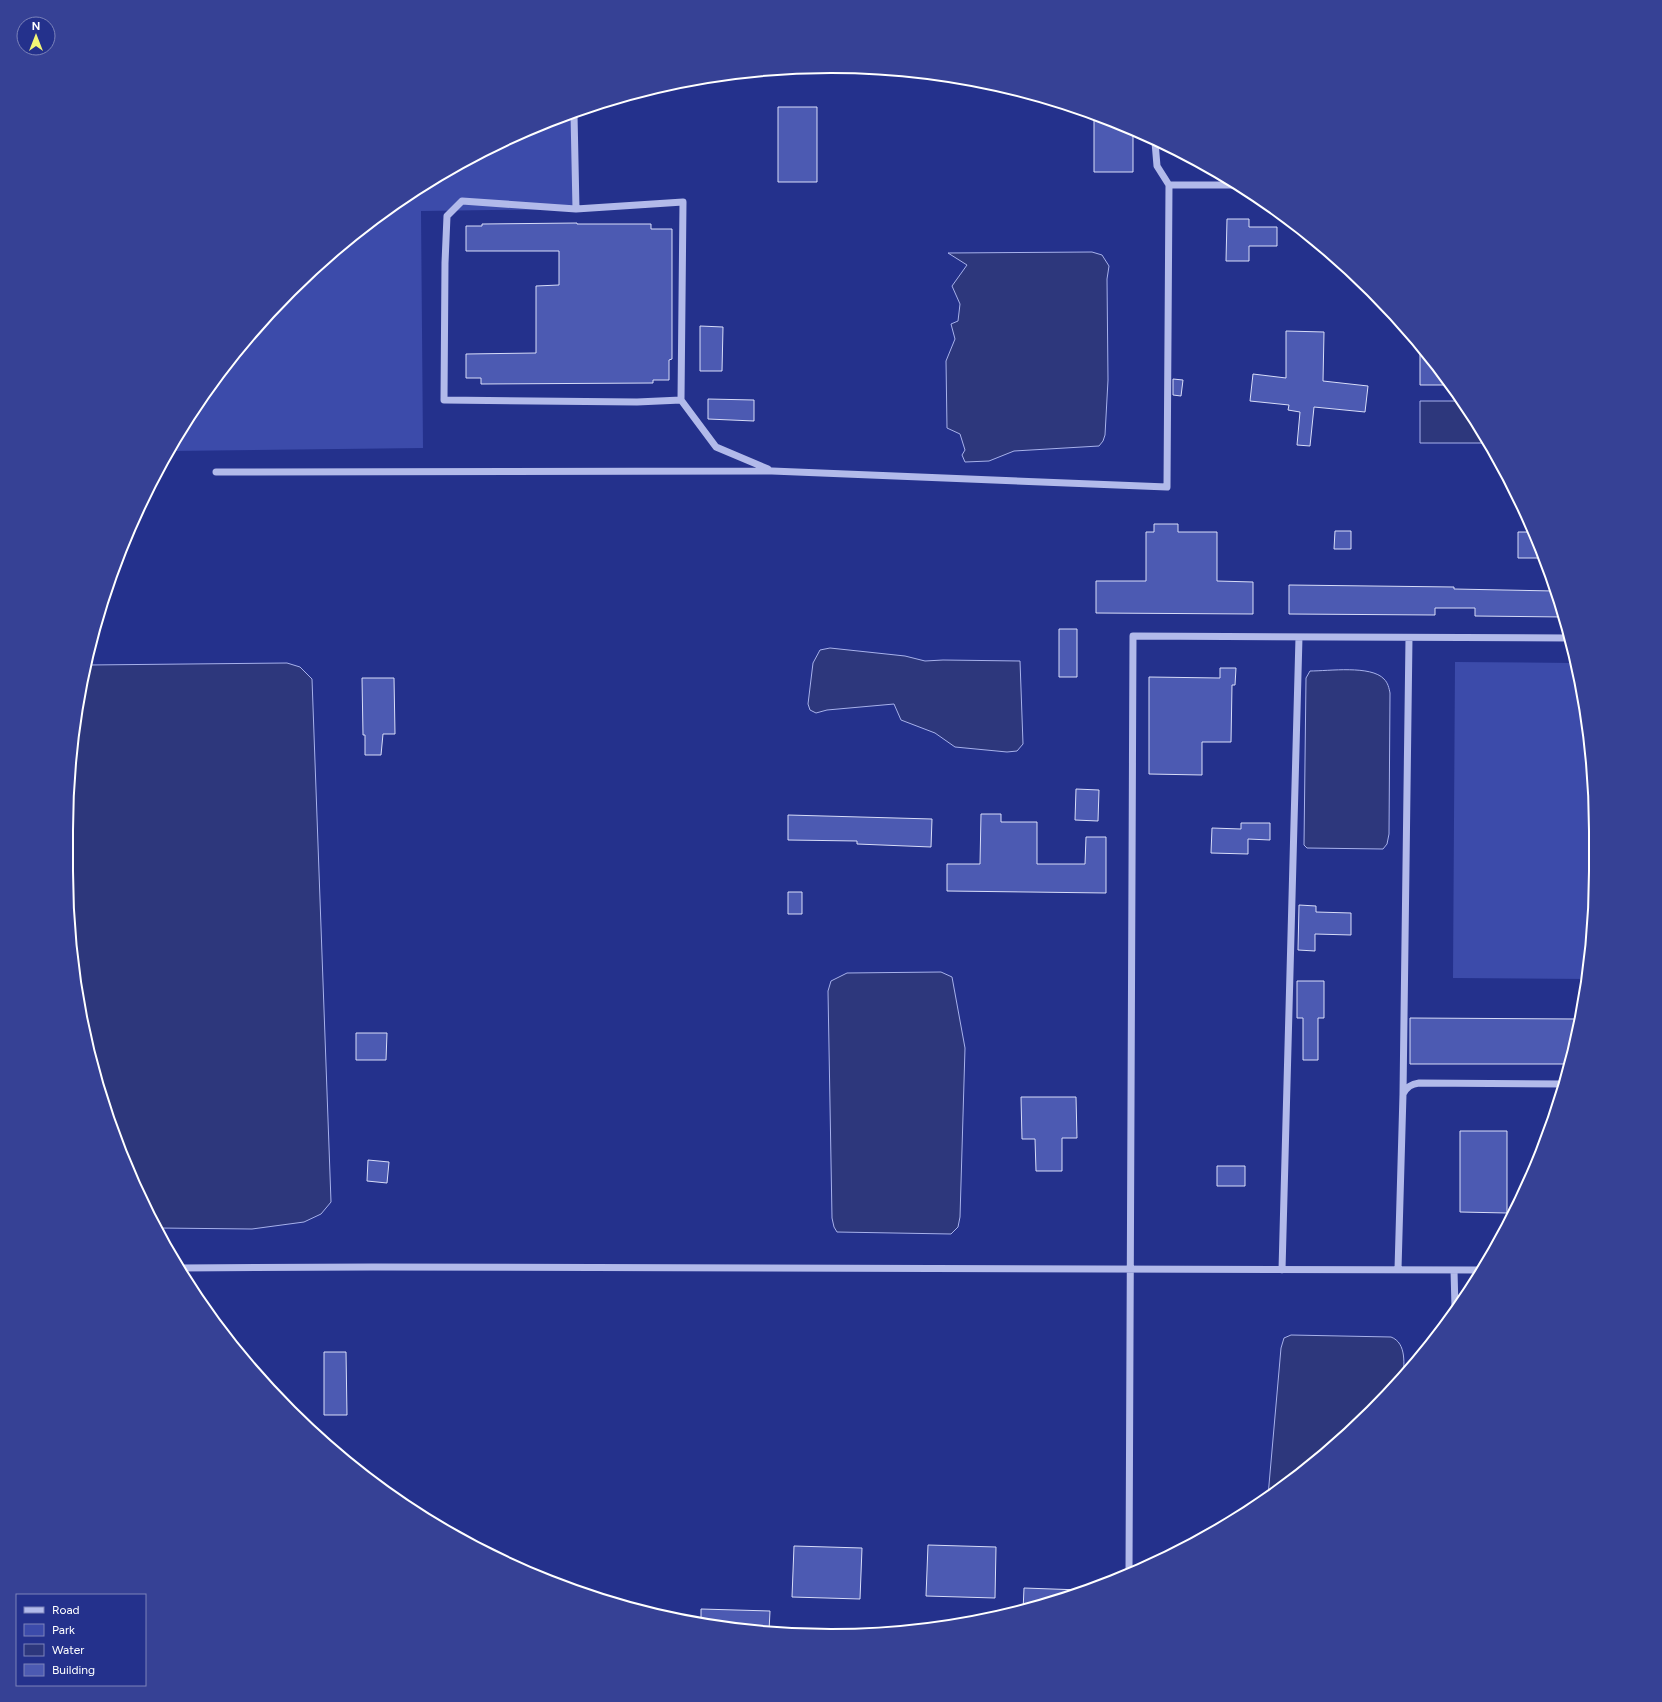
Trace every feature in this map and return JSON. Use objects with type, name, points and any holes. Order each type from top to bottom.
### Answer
[{"type":"street","points":[[574,118],[576,209]]},
{"type":"street","points":[[216,472],[772,471],[1167,487],[1169,185],[1157,166],[1155,146]]},
{"type":"street","points":[[1169,185],[1226,185]]},
{"type":"street","points":[[681,400],[637,402],[444,400],[445,263],[447,216],[462,201],[576,209],[683,202],[681,400],[716,447],[772,471]]},
{"type":"street","points":[[1129,1567],[1133,636],[1564,638]]},
{"type":"street","points":[[1282,1270],[1299,637]]},
{"type":"street","points":[[1398,1269],[1403,1094],[1409,638]]},
{"type":"street","points":[[1403,1094],[1412,1084],[1419,1083],[1558,1084]]},
{"type":"street","points":[[186,1268],[373,1267],[1475,1270]]},
{"type":"street","points":[[1454,1270],[1455,1301]]},
{"type":"green space","points":[[576,117],[576,209],[421,211],[423,448],[176,451],[201,410],[261,331],[295,295],[331,261],[410,201],[452,175],[496,151]]},
{"type":"green space","points":[[1455,662],[1569,663],[1583,732],[1589,831],[1587,921],[1581,979],[1453,978]]},
{"type":"water","points":[[1092,252],[1102,255],[1109,266],[1107,279],[1108,380],[1105,435],[1103,441],[1099,446],[1014,451],[989,461],[965,462],[962,455],[965,450],[960,434],[947,428],[946,361],[955,339],[951,324],[958,321],[960,304],[952,286],[967,265],[948,253]]},
{"type":"water","points":[[1420,401],[1454,401],[1481,443],[1420,443]]},
{"type":"water","points":[[830,648],[905,656],[925,661],[1020,661],[1023,744],[1017,751],[1007,752],[955,747],[935,733],[901,720],[894,704],[827,710],[816,713],[810,710],[808,704],[813,663],[820,650]]},
{"type":"water","points":[[287,663],[300,667],[312,679],[331,1202],[321,1214],[304,1222],[252,1229],[163,1228],[151,1206],[131,1161],[113,1115],[99,1067],[88,1019],[79,970],[75,921],[73,831],[75,781],[79,732],[92,665]]},
{"type":"water","points":[[1360,670],[1378,675],[1384,679],[1388,686],[1390,693],[1389,834],[1387,844],[1383,849],[1307,848],[1304,845],[1306,678],[1310,671]]},
{"type":"water","points":[[941,972],[952,977],[965,1048],[960,1217],[958,1227],[951,1234],[837,1232],[832,1218],[828,991],[831,981],[847,973]]},
{"type":"water","points":[[1291,1335],[1391,1337],[1400,1344],[1404,1361],[1404,1368],[1367,1407],[1331,1441],[1269,1489],[1281,1348],[1284,1338]]},
{"type":"building","points":[[778,107],[817,107],[817,182],[778,182]]},
{"type":"building","points":[[1094,120],[1133,136],[1133,172],[1094,172]]},
{"type":"building","points":[[1227,219],[1249,219],[1249,227],[1277,227],[1277,246],[1249,246],[1249,261],[1226,261]]},
{"type":"building","points":[[482,224],[651,224],[651,229],[672,229],[672,359],[669,360],[669,380],[653,380],[653,383],[481,384],[481,378],[466,378],[466,354],[536,353],[536,286],[559,285],[559,251],[466,251],[466,226],[482,226]]},
{"type":"building","points":[[700,326],[723,327],[722,371],[700,371]]},
{"type":"building","points":[[1286,331],[1324,332],[1323,381],[1368,386],[1365,412],[1314,407],[1310,446],[1297,445],[1300,412],[1288,410],[1289,405],[1250,401],[1253,374],[1286,378]]},
{"type":"building","points":[[1420,355],[1443,385],[1420,385]]},
{"type":"building","points":[[1173,379],[1183,380],[1181,396],[1173,395]]},
{"type":"building","points":[[708,399],[754,400],[754,421],[708,419]]},
{"type":"building","points":[[1154,524],[1178,524],[1178,532],[1217,532],[1217,581],[1253,582],[1253,614],[1096,613],[1096,581],[1146,581],[1146,532],[1154,532]]},
{"type":"building","points":[[1335,531],[1351,531],[1351,549],[1334,549]]},
{"type":"building","points":[[1518,532],[1527,532],[1538,558],[1518,558]]},
{"type":"building","points":[[1289,585],[1454,587],[1454,589],[1550,591],[1558,617],[1475,616],[1475,608],[1435,608],[1435,615],[1289,614]]},
{"type":"building","points":[[1059,629],[1077,629],[1077,677],[1059,677]]},
{"type":"building","points":[[1220,668],[1236,668],[1235,685],[1232,685],[1231,742],[1202,742],[1202,775],[1149,774],[1149,677],[1220,678]]},
{"type":"building","points":[[362,678],[394,678],[395,734],[383,734],[381,755],[365,755],[365,735],[363,735]]},
{"type":"building","points":[[1076,789],[1099,790],[1098,821],[1075,820]]},
{"type":"building","points":[[981,814],[1001,814],[1001,822],[1037,822],[1037,864],[1085,864],[1086,837],[1106,837],[1106,893],[947,891],[947,864],[980,864]]},
{"type":"building","points":[[788,815],[932,819],[931,847],[857,844],[857,841],[788,840]]},
{"type":"building","points":[[1241,823],[1270,823],[1270,840],[1248,839],[1248,854],[1211,853],[1212,828],[1241,829]]},
{"type":"building","points":[[788,892],[802,892],[802,914],[788,914]]},
{"type":"building","points":[[1299,905],[1316,906],[1316,912],[1351,913],[1351,935],[1315,934],[1315,951],[1298,950]]},
{"type":"building","points":[[1297,981],[1324,981],[1324,1018],[1318,1018],[1318,1060],[1303,1060],[1303,1018],[1297,1018]]},
{"type":"building","points":[[1410,1018],[1574,1019],[1564,1064],[1410,1064]]},
{"type":"building","points":[[356,1033],[387,1033],[386,1060],[356,1060]]},
{"type":"building","points":[[1021,1097],[1076,1097],[1077,1138],[1062,1138],[1062,1171],[1036,1171],[1035,1139],[1022,1139]]},
{"type":"building","points":[[1460,1131],[1507,1131],[1507,1213],[1460,1212]]},
{"type":"building","points":[[368,1160],[389,1162],[387,1183],[367,1181]]},
{"type":"building","points":[[1217,1166],[1245,1166],[1245,1186],[1217,1186]]},
{"type":"building","points":[[324,1352],[346,1352],[347,1415],[324,1415]]},
{"type":"building","points":[[928,1545],[996,1547],[995,1598],[926,1596]]},
{"type":"building","points":[[794,1546],[862,1548],[860,1599],[792,1597]]},
{"type":"building","points":[[1024,1588],[1073,1590],[1027,1603],[1023,1604]]},
{"type":"building","points":[[701,1609],[770,1611],[769,1626],[732,1623],[701,1617]]}]
